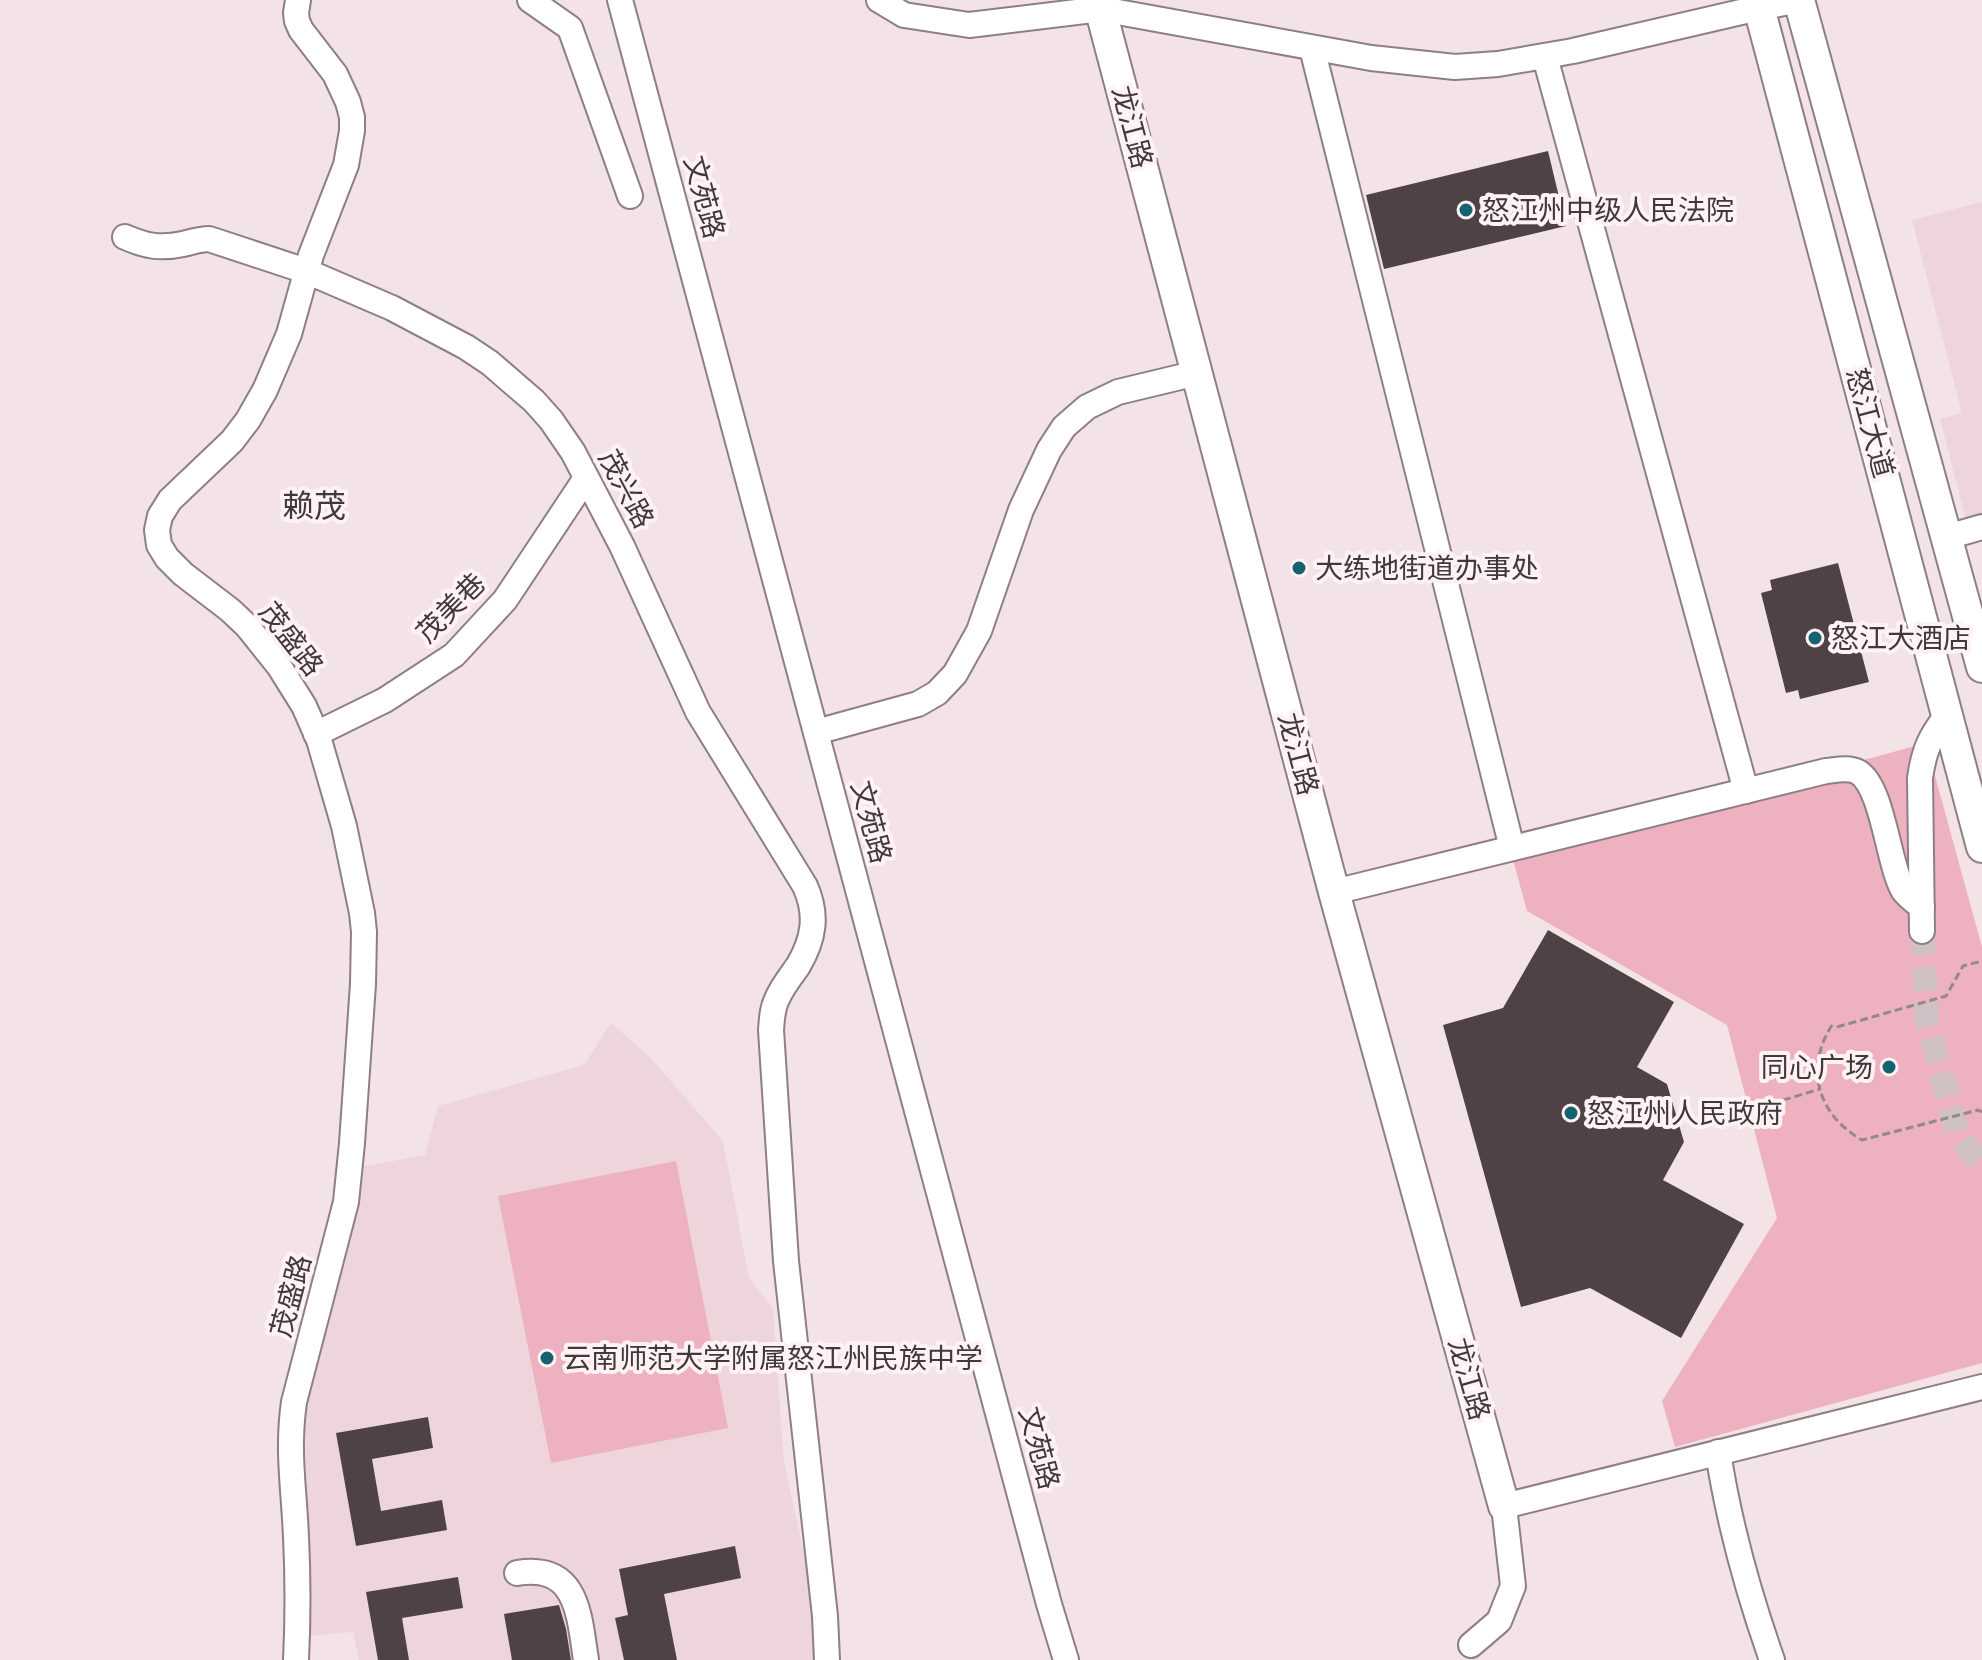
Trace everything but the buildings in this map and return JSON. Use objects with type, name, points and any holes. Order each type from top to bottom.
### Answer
[{"type":"main road","name":"怒江大道","points":[[1798,0],[1982,667]]},
{"type":"main road","name":"怒江大道","points":[[1758,4],[1982,847]]},
{"type":"main road","name":"龙江路","points":[[1100,5],[1334,892],[1504,1506]]},
{"type":"street","name":"茂盛路","points":[[296,1660],[296,1535],[289,1442],[294,1402],[344,1214],[352,1143],[364,932],[344,826],[316,734],[293,687],[263,645],[230,610],[167,558],[159,545],[157,530],[160,516],[170,500],[232,441],[253,410],[278,362],[311,255],[346,165],[352,117],[342,87],[301,30],[296,13],[298,0]]},
{"type":"street","points":[[530,0],[570,28],[630,196]]},
{"type":"street","name":"文苑路","points":[[620,0],[1066,1660]]},
{"type":"street","points":[[879,0],[904,15],[969,25],[1100,5],[1312,48],[1455,67],[1545,57],[1622,41],[1758,4],[1798,0]]},
{"type":"street","points":[[1312,48],[1512,848]]},
{"type":"street","points":[[1545,57],[1746,791]]},
{"type":"street","name":"茂兴路","points":[[125,237],[148,246],[178,245],[209,239],[349,288],[429,326],[490,363],[534,401],[573,452],[629,560],[698,712],[789,857],[811,899],[814,918],[806,949],[780,992],[772,1014],[771,1030],[786,1261],[825,1616],[827,1660]]},
{"type":"street","points":[[816,732],[918,704],[937,693],[955,674],[979,631],[1021,510],[1049,450],[1064,427],[1087,407],[1118,392],[1197,373]]},
{"type":"street","name":"茂美巷","points":[[316,734],[385,700],[454,655],[505,600],[586,478]]},
{"type":"street","points":[[1947,537],[1982,527]]},
{"type":"street","points":[[1334,892],[1844,769],[1857,772],[1876,797],[1897,876],[1922,919],[1920,802],[1923,754],[1947,715]]},
{"type":"street","points":[[1471,1645],[1499,1621],[1513,1586],[1504,1506],[1982,1387]]},
{"type":"street","points":[[1718,1452],[1739,1555],[1772,1660]]},
{"type":"street","points":[[517,1573],[535,1571],[551,1574],[569,1589],[576,1606],[586,1660]]},
{"type":"path","points":[[1982,961],[1963,966],[1946,996],[1834,1026],[1824,1038],[1818,1063],[1823,1100],[1837,1121],[1862,1140],[1978,1110],[1982,1112]]},
{"type":"path","points":[[1737,1114],[1820,1089]]},
{"type":"shaded area","points":[[1982,202],[1982,515],[1966,520],[1940,419],[1962,413],[1912,220]]},
{"type":"shaded area","points":[[1926,743],[1982,947],[1982,1363],[1675,1447],[1662,1401],[1777,1218],[1727,1025],[1527,911],[1512,856]]},
{"type":"shaded area","name":"云南师范大学附属怒江州民族中学","points":[[611,1023],[649,1056],[723,1141],[749,1278],[773,1309],[784,1462],[818,1619],[820,1660],[359,1660],[353,1632],[309,1636],[305,1407],[361,1167],[425,1155],[438,1106],[584,1065]]},
{"type":"shaded area","points":[[676,1161],[728,1428],[551,1463],[498,1196]]},
{"type":"tunnel","points":[[1922,931],[1927,1020],[1957,1132],[1982,1167]]},
{"type":"place","name":"怒江州中级人民法院","points":[[1466,210]]},
{"type":"place","name":"大练地街道办事处","points":[[1299,568]]},
{"type":"place","name":"怒江大酒店","points":[[1815,638]]},
{"type":"place","name":"同心广场","points":[[1889,1067]]},
{"type":"place","name":"怒江州人民政府","points":[[1571,1113]]},
{"type":"place","name":"云南师范大学附属怒江州民族中学","points":[[547,1358]]},
{"type":"district","name":"赖茂","points":[[314,506]]}]
